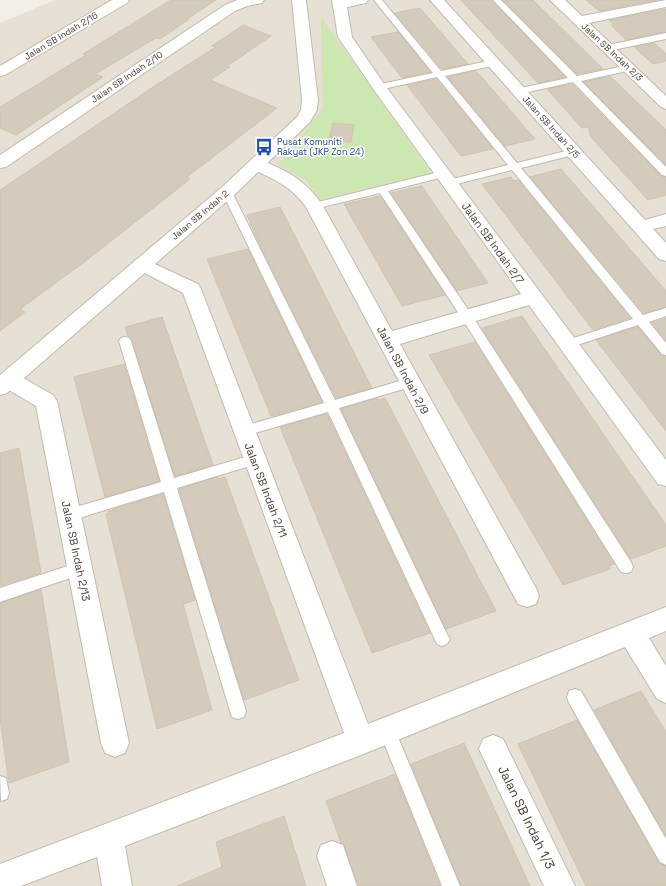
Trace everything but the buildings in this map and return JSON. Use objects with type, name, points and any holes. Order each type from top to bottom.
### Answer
[{"type":"street","name":"Jalan SB Indah 2/16","points":[[0,72],[122,0]]},
{"type":"street","name":"Jalan SB Indah 2/10","points":[[0,163],[230,8],[244,2],[257,0]]},
{"type":"street","name":"Jalan SB Indah 2","points":[[4,383],[227,192],[257,165],[304,118],[309,110],[310,100],[299,0]]},
{"type":"street","points":[[339,2],[361,0]]},
{"type":"street","name":"Jalan SB Indah 2/5","points":[[437,0],[666,255]]},
{"type":"street","name":"Jalan SB Indah 2/3","points":[[557,0],[629,68],[653,83],[666,104]]},
{"type":"street","name":"Jalan SB Indah 2/7","points":[[339,2],[346,37],[379,87],[666,477]]},
{"type":"street","points":[[579,21],[666,3]]},
{"type":"street","name":"Jalan SB Indah 2/9","points":[[257,165],[296,184],[306,193],[527,596]]},
{"type":"street","points":[[641,226],[666,220]]},
{"type":"street","name":"Jalan SB Indah 2/11","points":[[142,264],[191,289],[361,741]]},
{"type":"street","points":[[387,340],[534,298]]},
{"type":"street","name":"Jalan SB Indah 2/13","points":[[4,383],[46,402],[115,743]]},
{"type":"street","points":[[0,879],[387,731],[666,619]]},
{"type":"street","points":[[630,633],[666,690]]},
{"type":"street","name":"Jalan SB Indah 1/3","points":[[494,748],[560,886]]},
{"type":"street","points":[[108,838],[117,886]]},
{"type":"street","points":[[332,856],[342,886]]},
{"type":"lane","points":[[378,0],[666,351]]},
{"type":"lane","points":[[497,0],[573,80],[666,173]]},
{"type":"lane","points":[[608,48],[666,36]]},
{"type":"lane","points":[[379,87],[493,63]]},
{"type":"lane","points":[[519,91],[629,68]]},
{"type":"lane","points":[[314,206],[382,189],[515,167],[574,152]]},
{"type":"lane","points":[[382,189],[467,317],[626,567]]},
{"type":"lane","points":[[227,192],[332,406],[442,639]]},
{"type":"lane","points":[[568,344],[666,312]]},
{"type":"lane","points":[[125,341],[238,711]]},
{"type":"lane","points":[[244,431],[410,383]]},
{"type":"lane","points":[[69,515],[254,459]]},
{"type":"lane","points":[[0,595],[80,568]]},
{"type":"lane","points":[[575,697],[666,856]]},
{"type":"lane","points":[[387,731],[451,886]]},
{"type":"shaded area","points":[[55,0],[666,0],[666,886],[0,886],[0,23]]},
{"type":"green space","points":[[321,17],[431,173],[320,200],[306,180],[278,165],[323,109]]},
{"type":"place","name":"Pusat Komuniti Rakyat (JKP Zon 24)","points":[[264,147]]}]
